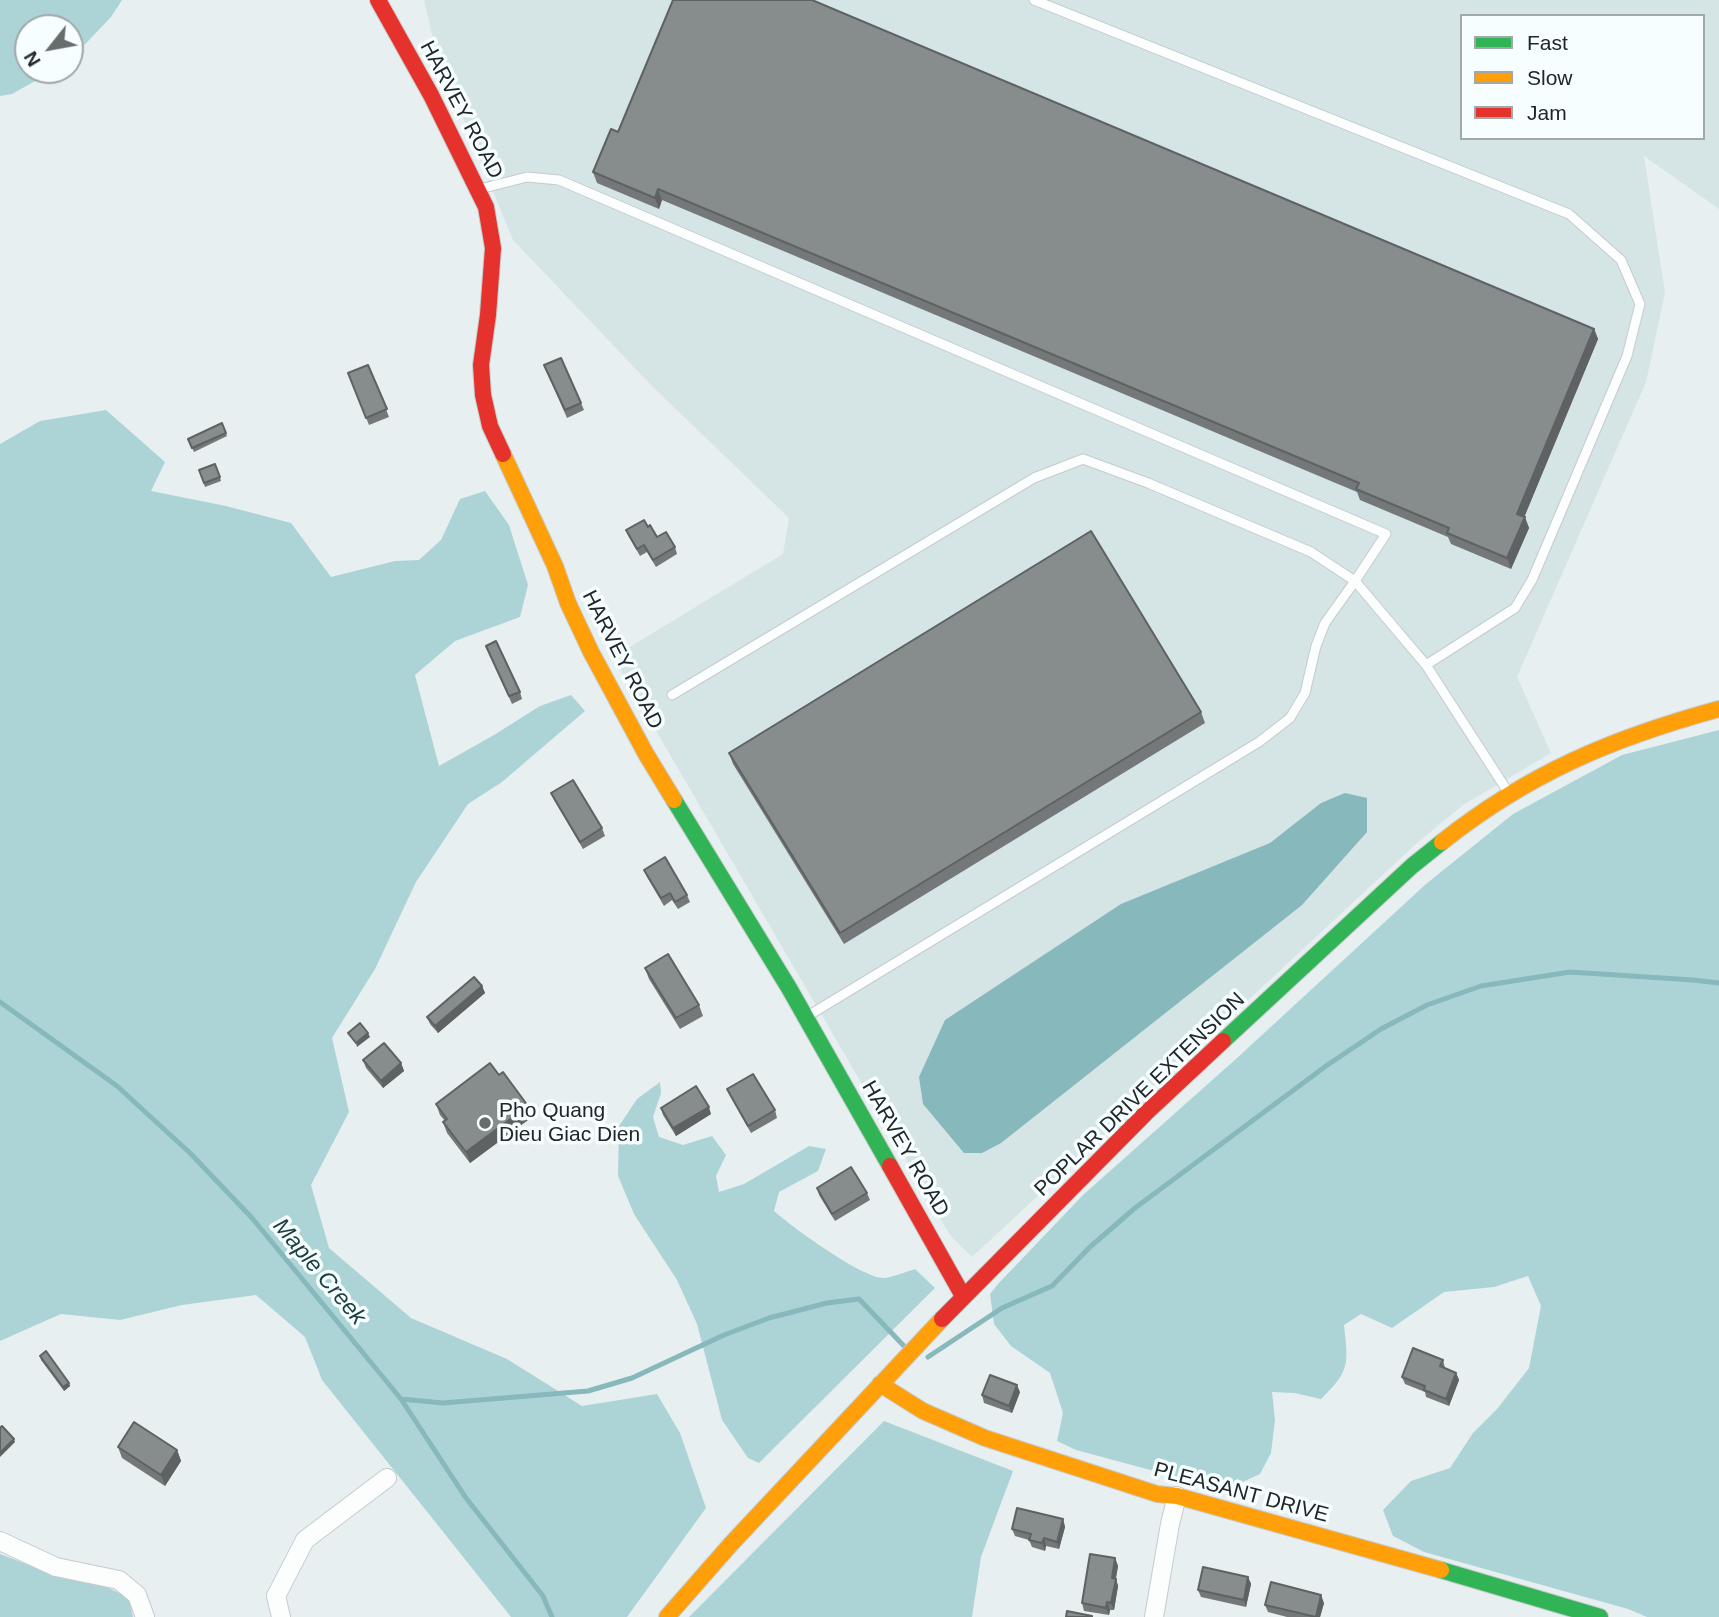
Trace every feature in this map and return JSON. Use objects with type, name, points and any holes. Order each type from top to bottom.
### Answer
[{"type":"street","name":"HARVEY ROAD","points":[[378,0],[431,94],[486,207],[493,248],[481,365],[483,395],[491,426],[555,566],[574,615],[646,754],[805,1017],[963,1296]]},
{"type":"street","name":"POPLAR DRIVE EXTENSION","points":[[667,1617],[731,1544],[963,1296],[1146,1114],[1412,866],[1509,793],[1546,772],[1646,730],[1719,709]]},
{"type":"street","name":"PLEASANT DRIVE","points":[[880,1384],[923,1411],[985,1437],[1157,1494],[1177,1496],[1538,1597],[1600,1617]]},
{"type":"street","points":[[281,1617],[276,1596],[305,1540],[387,1478]]},
{"type":"street","points":[[1154,1617],[1177,1496]]},
{"type":"street","points":[[0,1541],[56,1567],[118,1580],[137,1595],[145,1617]]},
{"type":"lane","points":[[1034,0],[1569,214],[1621,260],[1640,304],[1627,356],[1532,580],[1515,608],[1426,665]]},
{"type":"lane","points":[[479,189],[527,177],[559,180],[1386,534],[1325,623],[1316,646],[1305,693],[1290,718],[1259,742],[805,1017]]},
{"type":"lane","points":[[672,695],[1034,478],[1083,459],[1148,483],[1311,552],[1355,581],[1426,665],[1509,793]]},
{"type":"shaded area","points":[[0,0],[122,0],[111,17],[84,45],[84,14],[14,14],[14,84],[30,84],[12,94],[0,96]]},
{"type":"shaded area","points":[[424,0],[1719,0],[1719,209],[1644,156],[1665,293],[1646,382],[1517,677],[1551,753],[1463,805],[1418,842],[972,1257],[950,1235],[613,657],[783,554],[789,518],[652,386],[513,240],[436,52]]},
{"type":"shaded area","points":[[106,410],[165,462],[151,491],[291,523],[331,577],[395,561],[419,560],[441,540],[460,499],[485,491],[509,525],[528,585],[520,617],[455,641],[415,675],[439,766],[540,706],[571,695],[585,711],[502,782],[468,804],[416,882],[375,969],[332,1038],[349,1112],[311,1185],[329,1248],[411,1318],[507,1359],[582,1406],[657,1394],[680,1433],[706,1508],[627,1617],[511,1617],[322,1380],[305,1337],[256,1295],[182,1305],[120,1320],[61,1314],[0,1341],[0,444],[40,421]]},
{"type":"shaded area","points":[[1719,730],[1719,1617],[1647,1617],[1628,1609],[1424,1552],[1393,1536],[1383,1510],[1411,1481],[1450,1468],[1473,1433],[1497,1409],[1529,1368],[1541,1306],[1528,1276],[1494,1287],[1444,1292],[1392,1328],[1361,1314],[1344,1325],[1346,1357],[1343,1373],[1338,1381],[1321,1399],[1294,1393],[1272,1392],[1275,1420],[1271,1453],[1260,1474],[1225,1490],[1076,1450],[1057,1441],[1063,1413],[1050,1373],[1011,1346],[994,1324],[990,1294],[998,1284],[1083,1195],[1426,884],[1513,814],[1622,755]]},
{"type":"shaded area","points":[[1345,793],[1367,798],[1367,832],[1302,905],[1001,1143],[982,1153],[964,1153],[923,1104],[919,1077],[945,1020],[1121,904],[1270,843],[1321,803]]},
{"type":"shaded area","points":[[660,1082],[661,1093],[653,1117],[659,1137],[683,1145],[712,1136],[726,1155],[716,1176],[719,1192],[744,1184],[809,1146],[826,1149],[818,1171],[779,1192],[774,1211],[811,1239],[860,1270],[884,1278],[915,1269],[935,1288],[759,1463],[748,1458],[722,1420],[697,1324],[677,1280],[634,1214],[618,1176],[619,1126],[637,1099]]},
{"type":"shaded area","points":[[884,1421],[1013,1471],[981,1557],[972,1617],[689,1617]]},
{"type":"shaded area","points":[[0,1554],[61,1577],[99,1583],[129,1598],[133,1617],[0,1617]]},
{"type":"building","points":[[673,0],[812,0],[1594,329],[1517,514],[1525,517],[1507,558],[1447,533],[1449,528],[1356,489],[1359,483],[658,189],[655,198],[593,172],[611,129],[618,132]]},
{"type":"building","points":[[561,358],[581,403],[565,410],[544,365]]},
{"type":"building","points":[[368,365],[387,409],[366,418],[348,373]]},
{"type":"building","points":[[222,423],[226,433],[192,448],[188,439]]},
{"type":"building","points":[[215,464],[220,477],[204,483],[199,470]]},
{"type":"building","points":[[644,520],[657,537],[666,532],[675,547],[653,560],[644,545],[637,549],[626,530]]},
{"type":"building","points":[[1091,531],[1201,712],[840,933],[729,753]]},
{"type":"building","points":[[496,641],[520,692],[509,696],[486,646]]},
{"type":"building","points":[[573,780],[602,828],[580,842],[551,793]]},
{"type":"building","points":[[665,857],[687,895],[675,902],[670,893],[661,898],[644,870]]},
{"type":"building","points":[[668,954],[699,1005],[676,1018],[645,968]]},
{"type":"building","points":[[474,977],[482,986],[435,1026],[427,1017]]},
{"type":"building","points":[[360,1023],[368,1033],[356,1043],[348,1033]]},
{"type":"building","points":[[384,1043],[401,1063],[381,1081],[363,1060]]},
{"type":"building","name":"Pho Quang Dieu Giac Dien","points":[[490,1063],[499,1075],[503,1072],[528,1106],[466,1152],[443,1122],[447,1119],[436,1104]]},
{"type":"building","points":[[753,1074],[775,1110],[748,1126],[727,1089]]},
{"type":"building","points":[[696,1086],[709,1107],[673,1128],[661,1108]]},
{"type":"building","points":[[851,1167],[867,1193],[832,1214],[817,1188]]},
{"type":"building","points":[[1413,1348],[1443,1360],[1440,1366],[1456,1373],[1446,1399],[1424,1390],[1425,1386],[1402,1377]]},
{"type":"building","points":[[46,1351],[69,1383],[63,1387],[40,1356]]},
{"type":"building","points":[[990,1375],[1017,1385],[1009,1406],[982,1395]]},
{"type":"building","points":[[134,1422],[177,1450],[161,1475],[118,1447]]},
{"type":"building","points":[[2,1426],[14,1439],[0,1453],[0,1428]]},
{"type":"building","points":[[1017,1508],[1063,1519],[1057,1542],[1044,1538],[1042,1543],[1029,1540],[1031,1534],[1012,1529]]},
{"type":"building","points":[[1090,1554],[1115,1558],[1112,1578],[1116,1579],[1111,1603],[1107,1602],[1106,1608],[1082,1603]]},
{"type":"building","points":[[1203,1567],[1248,1577],[1244,1600],[1198,1590]]},
{"type":"building","points":[[1271,1582],[1321,1595],[1316,1617],[1265,1605]]},
{"type":"building","points":[[1067,1611],[1092,1616],[1092,1617],[1066,1617]]},
{"type":"waterway","points":[[928,1357],[1002,1308],[1052,1286],[1090,1247],[1135,1208],[1326,1066],[1381,1029],[1427,1005],[1481,986],[1570,972],[1719,983]]},
{"type":"waterway","name":"Maple Creek","points":[[0,1002],[117,1086],[190,1153],[252,1218],[401,1399],[466,1498],[543,1596],[552,1617]]},
{"type":"waterway","points":[[401,1399],[443,1403],[588,1391],[632,1378],[724,1335],[769,1318],[827,1303],[859,1299],[904,1346]]},
{"type":"traffic: fast","points":[[674,800],[789,988],[890,1166]]},
{"type":"traffic: fast","points":[[1223,1041],[1412,866],[1442,842]]},
{"type":"traffic: fast","points":[[1441,1570],[1600,1617]]},
{"type":"traffic: slow","points":[[503,454],[591,652],[674,800]]},
{"type":"traffic: slow","points":[[1442,842],[1507,796],[1573,761],[1643,732],[1719,709]]},
{"type":"traffic: slow","points":[[667,1617],[731,1544],[942,1319]]},
{"type":"traffic: slow","points":[[880,1384],[923,1411],[985,1438],[1157,1494],[1177,1496],[1441,1570]]},
{"type":"traffic: jam","points":[[378,0],[431,95],[486,207],[493,248],[481,365],[483,395],[490,426],[503,454]]},
{"type":"traffic: jam","points":[[942,1319],[1146,1113],[1223,1041]]},
{"type":"traffic: jam","points":[[890,1166],[963,1296]]},
{"type":"place","name":"Pho Quang Dieu Giac Dien","points":[[485,1123]]}]
